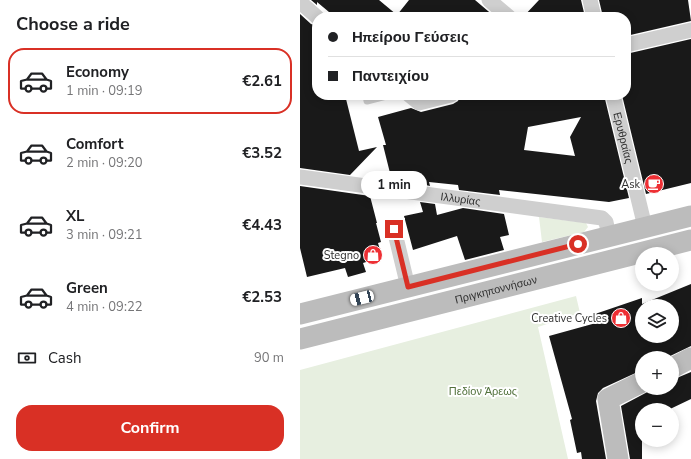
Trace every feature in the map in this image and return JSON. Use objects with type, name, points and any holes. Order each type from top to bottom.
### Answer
[{"type":"main road","points":[[300,314],[691,216]]},
{"type":"main road","name":"Πριγκηποννήσων","points":[[300,339],[690,242]]},
{"type":"main road","points":[[679,364],[691,358]]},
{"type":"main road","points":[[618,459],[608,399],[635,386]]},
{"type":"street","points":[[489,0],[503,12]]},
{"type":"street","points":[[590,0],[593,12]]},
{"type":"street","points":[[300,2],[312,13]]},
{"type":"street","points":[[631,44],[691,30]]},
{"type":"street","name":"Ερυθραίας","points":[[614,100],[645,227]]},
{"type":"street","name":"Ιλλυρίας","points":[[300,177],[602,218],[606,222],[609,236]]},
{"type":"street","points":[[394,229],[408,287]]},
{"type":"green space","points":[[539,217],[586,223],[588,227],[584,232],[542,242]]},
{"type":"green space","name":"Πεδίον Άρεως","points":[[576,296],[580,313],[538,327],[568,459],[300,459],[300,370]]},
{"type":"building","points":[[311,0],[379,0],[393,12],[329,12],[317,2],[317,5]]},
{"type":"building","points":[[409,0],[475,0],[489,12],[399,12]]},
{"type":"building","points":[[539,0],[581,0],[584,12],[528,12]]},
{"type":"building","points":[[599,0],[688,0],[691,21],[631,35],[631,12],[602,12]]},
{"type":"building","points":[[300,14],[312,24],[312,100],[346,100],[359,151],[377,147],[350,175],[300,168]]},
{"type":"building","points":[[691,39],[691,183],[646,194],[623,100],[631,100],[631,53]]},
{"type":"building","points":[[605,100],[629,198],[609,202],[499,190],[500,195],[459,190],[458,185],[429,182],[430,186],[391,177],[383,145],[386,145],[378,117],[411,108],[421,112],[453,104],[458,101]],"holes":[[[581,117],[570,137],[575,156],[524,150],[528,127]]]},
{"type":"building","points":[[300,186],[370,196],[381,242],[378,243],[382,257],[363,263],[366,272],[348,277],[345,268],[307,277],[300,248]]},
{"type":"building","points":[[420,202],[435,204],[437,215],[463,208],[504,214],[509,235],[500,237],[504,250],[465,260],[457,236],[413,250],[404,216],[423,212]]},
{"type":"building","points":[[691,284],[691,346],[679,352],[635,351],[635,373],[603,388],[598,393],[596,401],[606,459],[582,459],[581,452],[577,453],[570,420],[572,419],[549,336],[596,323],[595,314],[635,300],[635,343],[679,343],[679,299],[654,299],[674,291],[679,291],[679,289]]},
{"type":"building","points":[[691,372],[691,399],[679,405],[679,403],[635,403],[635,447],[642,447],[642,459],[630,459],[621,406],[642,395],[679,395],[679,377]]},
{"type":"place","name":"Ask","points":[[654,184]]},
{"type":"place","name":"Stegno","points":[[373,255]]},
{"type":"place","name":"Creative Cycles","points":[[621,318]]},
{"type":"route","points":[[394,229],[408,287],[578,244]]}]
